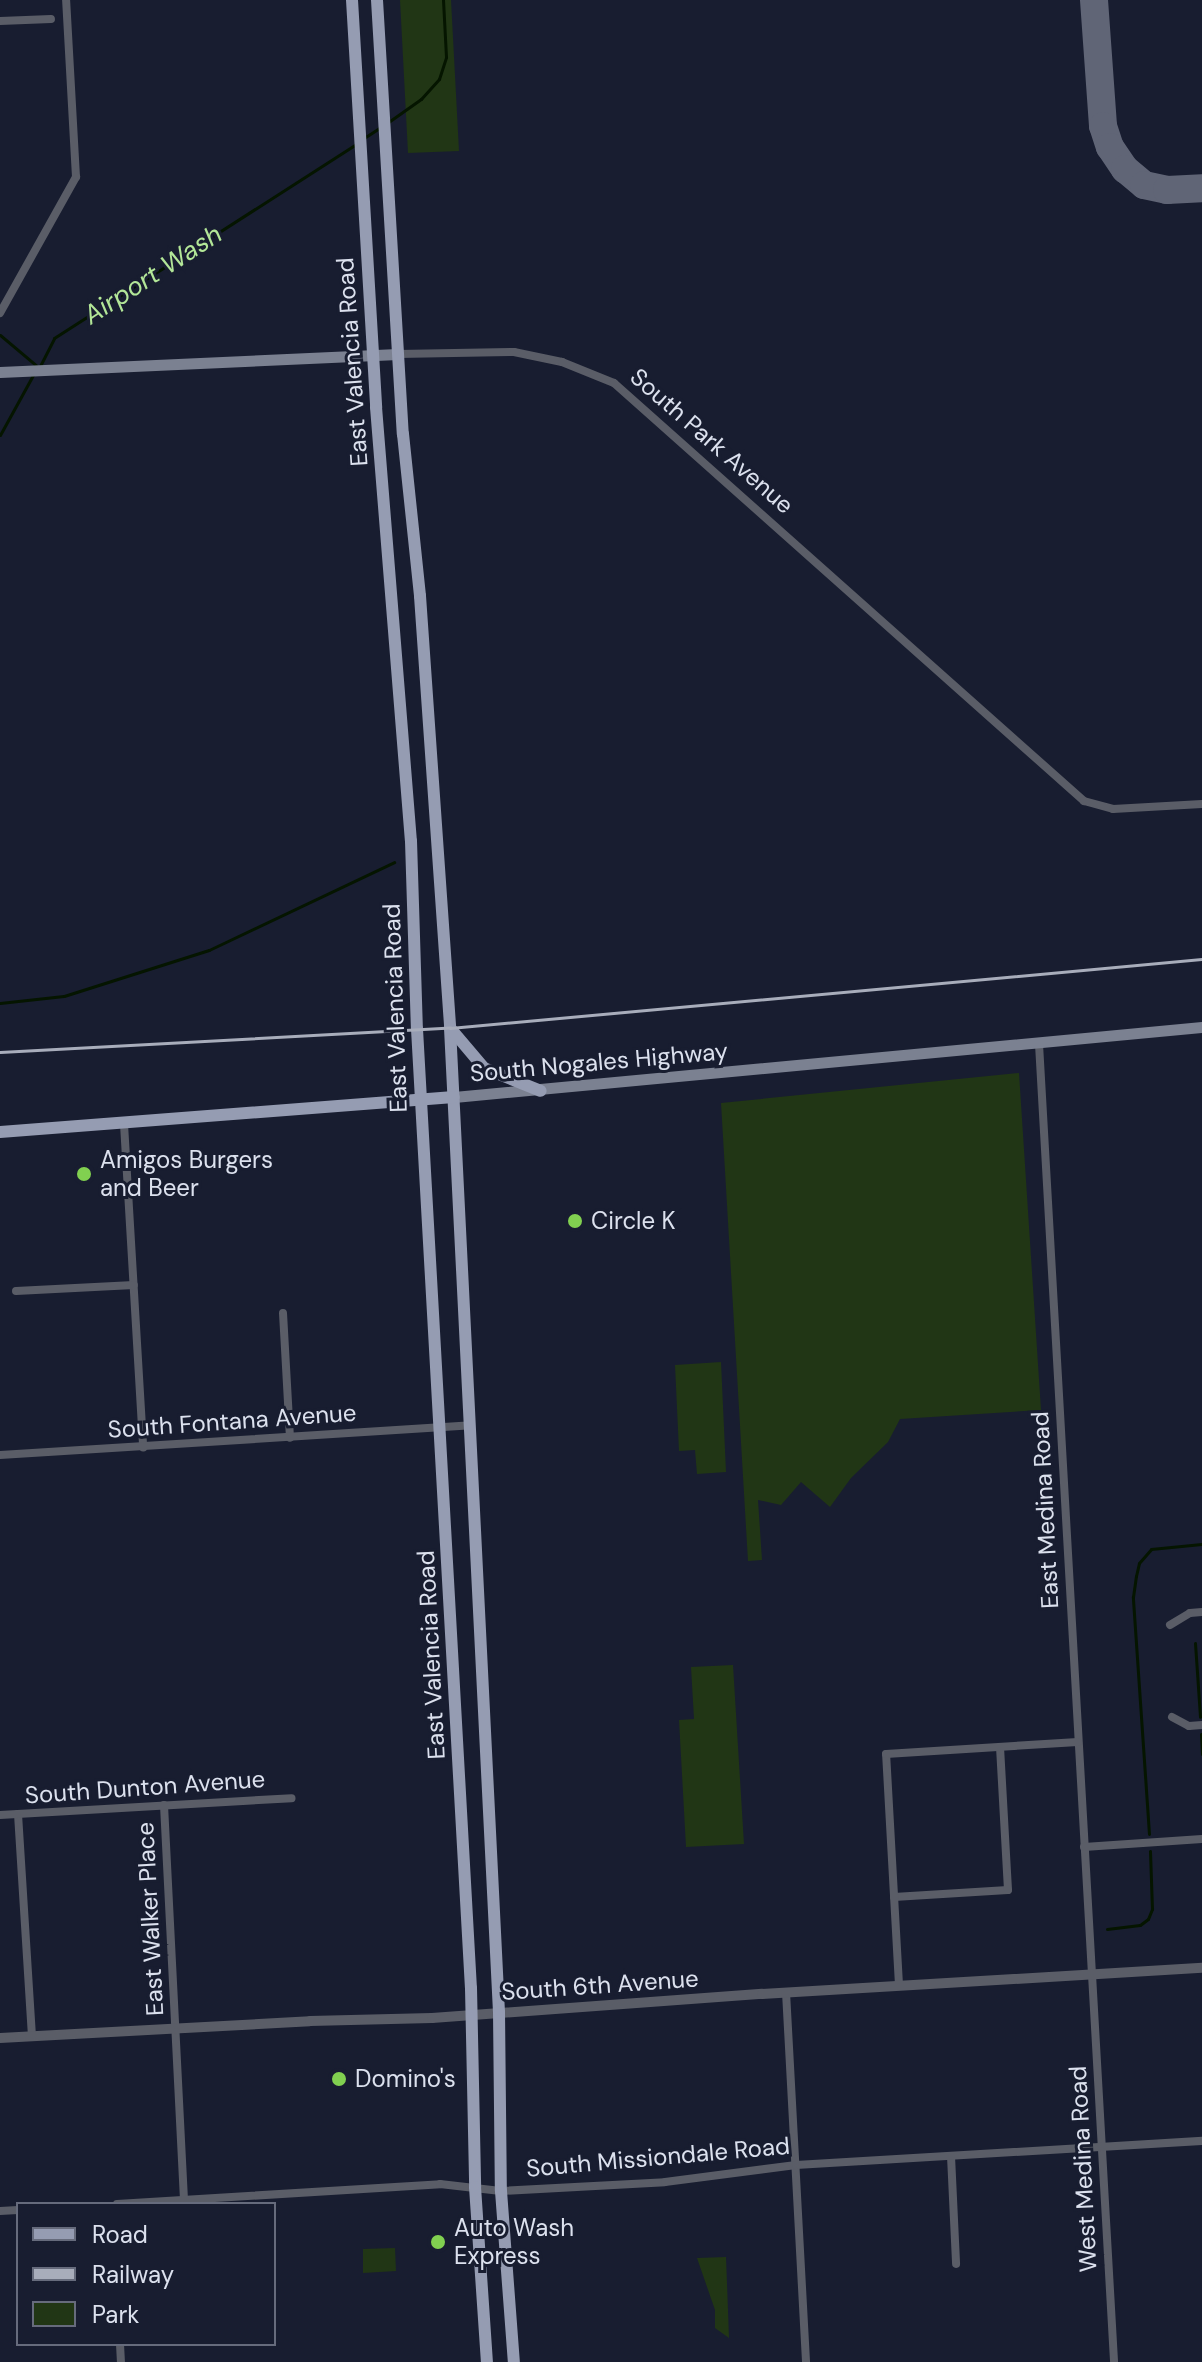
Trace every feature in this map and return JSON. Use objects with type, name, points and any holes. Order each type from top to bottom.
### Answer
[{"type":"main road","name":"East Valencia Road","points":[[352,0],[373,354],[411,841],[421,1102],[472,2014],[475,2187],[487,2362]]},
{"type":"main road","name":"East Valencia Road","points":[[377,0],[398,354],[420,596],[450,1028],[467,1426],[499,2012],[501,2191],[514,2362]]},
{"type":"main road","name":"South Park Avenue","points":[[0,372],[398,354]]},
{"type":"main road","points":[[394,598],[420,596]]},
{"type":"main road","points":[[411,841],[437,840]]},
{"type":"main road","name":"South Nogales Highway","points":[[0,1132],[421,1102],[1202,1027]]},
{"type":"main road","points":[[450,1028],[484,1068],[541,1091]]},
{"type":"main road","points":[[455,1681],[481,1680]]},
{"type":"street","points":[[0,313],[76,177],[66,0]]},
{"type":"street","points":[[0,21],[51,19]]},
{"type":"street","name":"South Park Avenue","points":[[398,354],[514,352],[562,362],[614,383],[1084,801],[1113,809],[1202,804]]},
{"type":"street","name":"East Medina Road","points":[[1039,1044],[1091,1973]]},
{"type":"street","points":[[124,1124],[143,1447]]},
{"type":"street","points":[[16,1291],[134,1285]]},
{"type":"street","points":[[283,1313],[290,1438]]},
{"type":"street","name":"South Fontana Avenue","points":[[0,1455],[467,1426]]},
{"type":"street","points":[[1170,1625],[1190,1613],[1202,1612]]},
{"type":"street","points":[[1172,1717],[1189,1726],[1202,1725]]},
{"type":"street","points":[[899,1985],[886,1754],[1078,1742]]},
{"type":"street","points":[[894,1897],[1008,1890],[1000,1747]]},
{"type":"street","name":"South Dunton Avenue","points":[[0,1815],[292,1798]]},
{"type":"street","name":"East Walker Place","points":[[164,1805],[184,2200]]},
{"type":"street","points":[[18,1814],[32,2036]]},
{"type":"street","points":[[1084,1847],[1202,1839]]},
{"type":"street","name":"South 6th Avenue","points":[[0,2038],[472,2014],[1202,1968]]},
{"type":"street","name":"West Medina Road","points":[[1091,1973],[1114,2362]]},
{"type":"street","points":[[786,1992],[806,2362]]},
{"type":"street","name":"South Missiondale Road","points":[[150,2202],[440,2184],[501,2191],[665,2182],[796,2165],[1202,2141]]},
{"type":"street","points":[[951,2156],[956,2264]]},
{"type":"green space","points":[[400,0],[451,0],[459,151],[408,153]]},
{"type":"green space","points":[[1019,1073],[1041,1410],[900,1419],[888,1442],[851,1478],[830,1507],[801,1482],[781,1505],[758,1500],[762,1560],[748,1561],[721,1103]]},
{"type":"green space","points":[[721,1362],[726,1472],[697,1474],[695,1450],[679,1451],[675,1365]]},
{"type":"green space","points":[[733,1665],[744,1844],[686,1847],[679,1720],[694,1719],[691,1667]]},
{"type":"green space","points":[[395,2248],[396,2271],[363,2273],[363,2249]]},
{"type":"green space","points":[[726,2257],[729,2338],[715,2328],[715,2310],[697,2258]]},
{"type":"waterway","points":[[387,123],[421,99],[439,79],[446,57],[443,0]]},
{"type":"waterway","points":[[364,138],[381,127]]},
{"type":"waterway","name":"Airport Wash","points":[[40,366],[54,338],[358,143]]},
{"type":"waterway","points":[[0,335],[37,366]]},
{"type":"waterway","name":"Airport Wash","points":[[0,435],[33,375]]},
{"type":"waterway","points":[[0,1003],[64,996],[209,950],[394,862]]},
{"type":"waterway","points":[[1149,1834],[1133,1597],[1136,1576],[1139,1563],[1151,1549],[1202,1544]]},
{"type":"waterway","points":[[1195,1643],[1200,1717]]},
{"type":"waterway","points":[[1201,1734],[1202,1754]]},
{"type":"waterway","points":[[1107,1929],[1140,1925],[1148,1919],[1152,1909],[1150,1851]]},
{"type":"taxiway","points":[[1094,0],[1103,126],[1110,147],[1125,169],[1144,185],[1167,190],[1202,188]]},
{"type":"railway","points":[[0,1052],[450,1028],[1202,959]]},
{"type":"place","name":"Amigos Burgers and Beer","points":[[84,1174]]},
{"type":"place","name":"Circle K","points":[[575,1221]]},
{"type":"place","name":"Domino's","points":[[339,2079]]},
{"type":"place","name":"Auto Wash Express","points":[[438,2242]]}]
